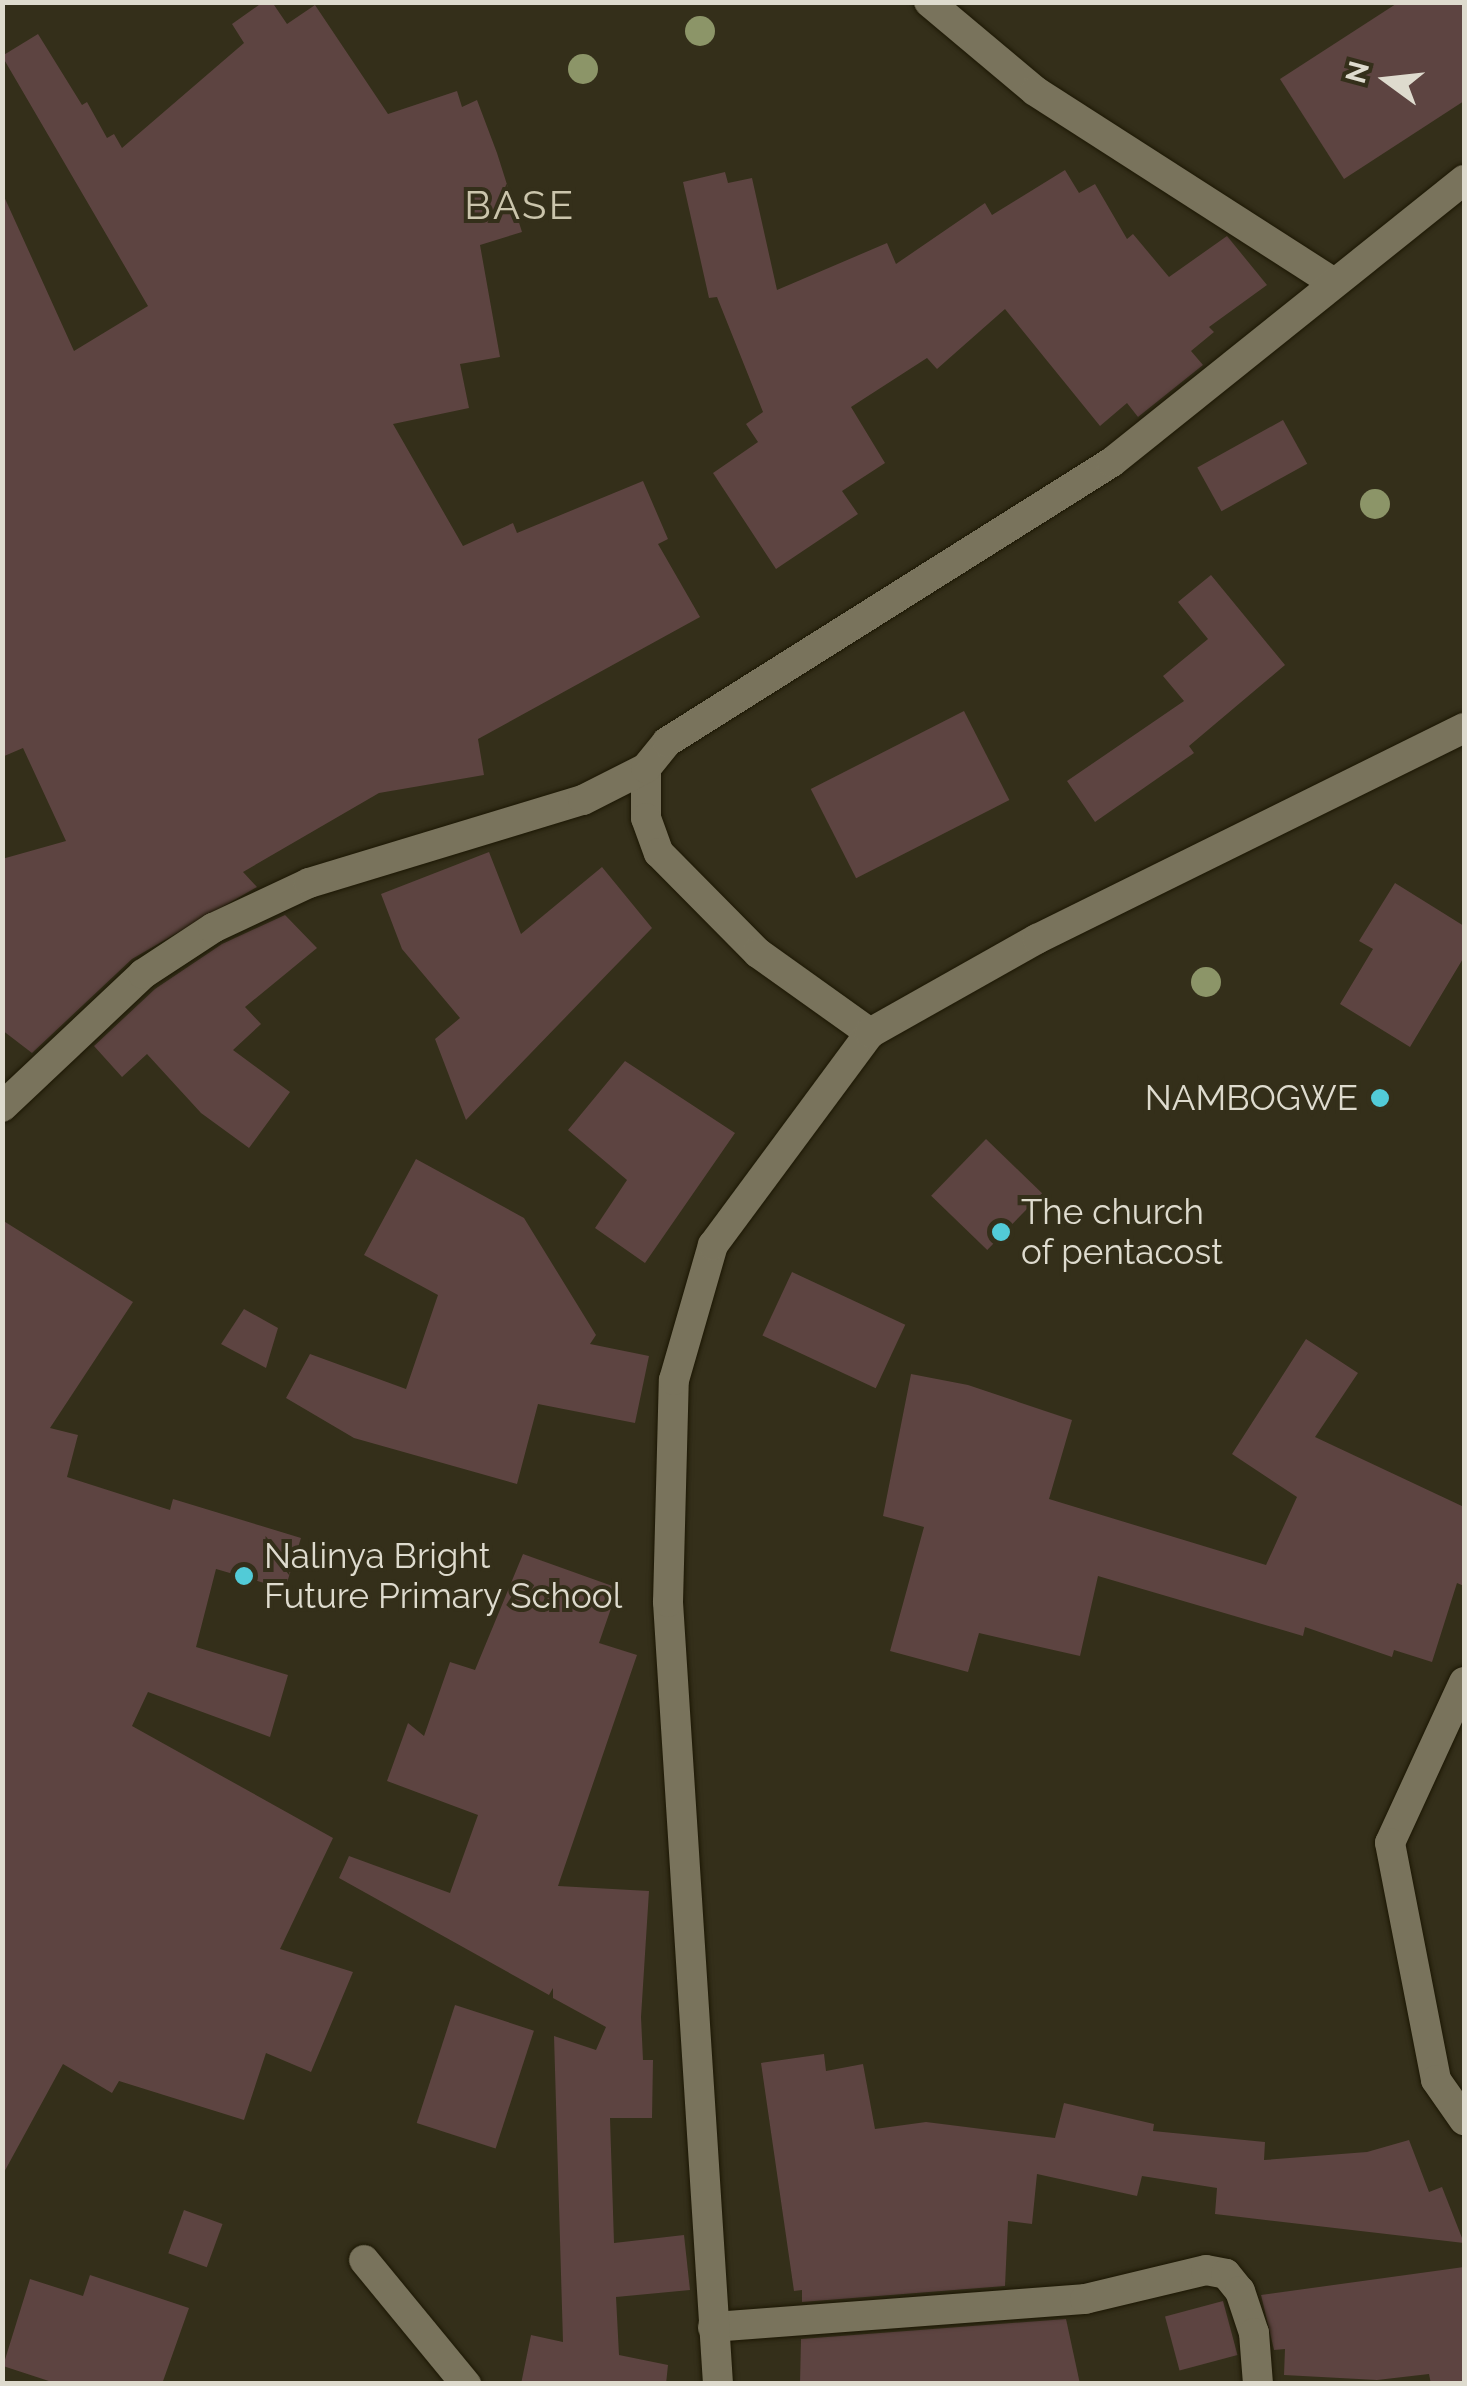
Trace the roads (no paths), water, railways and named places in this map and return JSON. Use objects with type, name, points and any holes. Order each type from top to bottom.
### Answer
[{"type":"street","points":[[929,2],[1034,90],[1332,282]]},
{"type":"street","points":[[2,1107],[143,974],[213,928],[308,882],[583,800],[646,768],[667,742],[1112,462],[1464,180]]},
{"type":"street","points":[[718,2384],[668,1602],[674,1380],[713,1246],[870,1033],[1037,939],[1464,728]]},
{"type":"street","points":[[646,768],[644,806],[660,852],[758,953],[870,1033]]},
{"type":"street","points":[[1464,1682],[1390,1843],[1436,2080],[1464,2120]]},
{"type":"street","points":[[364,2260],[466,2384]]},
{"type":"street","points":[[713,2327],[1085,2299],[1206,2270],[1226,2274],[1240,2291],[1254,2334],[1258,2384]]},
{"type":"place","name":"NAMBOGWE","points":[[1380,1098]]},
{"type":"place","name":"The church of pentacost","points":[[1001,1232]]},
{"type":"place","name":"Nalinya Bright Future Primary School","points":[[244,1576]]},
{"type":"district","name":"BASE","points":[[520,205]]}]
